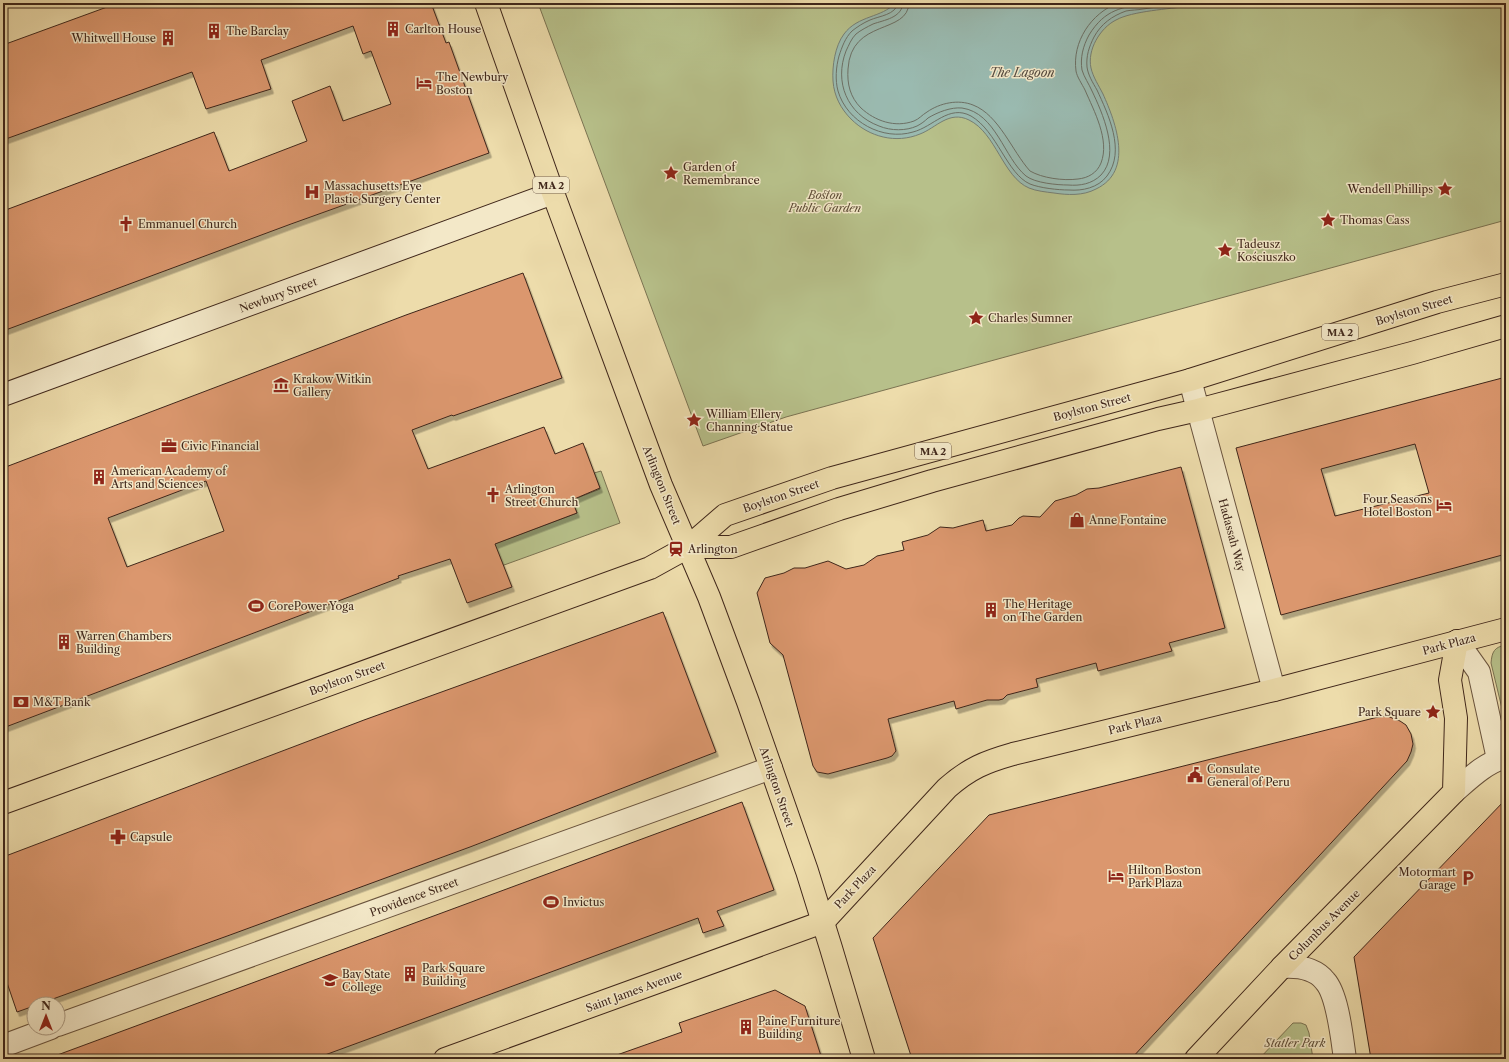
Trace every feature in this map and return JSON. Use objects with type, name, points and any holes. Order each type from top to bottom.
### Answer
[{"type":"main road","name":"Arlington Street","points":[[486,3],[658,478],[709,597],[771,768],[823,922],[864,1059]]},
{"type":"main road","name":"Boylston Street","points":[[3,803],[650,568],[688,547],[725,516],[832,478],[1190,380],[1437,302],[1506,284]]},
{"type":"main road","name":"Boylston Street","points":[[688,547],[731,547],[839,509],[932,481],[1158,419],[1198,410],[1412,353],[1506,326]]},
{"type":"main road","points":[[754,505],[765,535]]},
{"type":"main road","name":"Park Plaza","points":[[823,922],[947,788],[961,775],[976,766],[1013,754],[1274,690],[1506,629]]},
{"type":"main road","points":[[1454,792],[1456,718],[1450,680],[1457,641]]},
{"type":"main road","name":"Columbus Avenue","points":[[1196,1059],[1282,967],[1454,792]]},
{"type":"main road","name":"Saint James Avenue","points":[[445,1059],[823,922]]},
{"type":"street","name":"Newbury Street","points":[[3,395],[554,193]]},
{"type":"street","name":"Hadassah Way","points":[[1190,380],[1274,690]]},
{"type":"street","name":"Columbus Avenue","points":[[1454,792],[1485,766],[1502,758],[1479,672],[1457,641]]},
{"type":"street","name":"Providence Street","points":[[66,1022],[771,768]]},
{"type":"street","points":[[1282,967],[1294,966],[1305,969],[1317,973],[1326,981],[1332,993],[1336,1007],[1345,1059]]},
{"type":"street","points":[[3,1046],[30,1036]]},
{"type":"green space","name":"Boston Public Garden","points":[[538,3],[1506,3],[1506,220],[786,417],[703,446]]},
{"type":"green space","points":[[601,471],[620,523],[460,581],[489,546],[577,513],[572,500],[600,489],[594,473]]},
{"type":"green space","points":[[1506,645],[1506,725],[1491,663],[1494,651],[1499,647]]},
{"type":"green space","name":"Statler Park","points":[[1293,1023],[1301,1023],[1306,1025],[1309,1033],[1313,1059],[1259,1059]]},
{"type":"water","name":"The Lagoon","points":[[895,3],[1198,3],[1189,6],[1131,14],[1116,20],[1105,28],[1100,34],[1093,47],[1090,61],[1091,68],[1108,106],[1117,132],[1119,146],[1115,171],[1108,181],[1096,189],[1080,194],[1059,194],[1035,190],[1020,182],[1012,175],[993,144],[978,126],[962,117],[949,118],[920,134],[911,137],[892,138],[883,137],[866,130],[847,115],[841,107],[834,87],[834,63],[838,44],[844,34],[856,23],[884,12]]},
{"type":"building","points":[[118,3],[431,3],[446,43],[449,42],[489,153],[291,224],[3,331],[3,211],[214,132],[229,171],[307,141],[292,101],[330,86],[343,121],[391,104],[371,51],[363,54],[353,26],[261,60],[271,89],[206,109],[192,72],[3,140],[3,45]]},
{"type":"building","points":[[523,273],[562,378],[412,430],[428,469],[544,427],[555,454],[583,443],[600,488],[572,500],[577,513],[495,544],[512,587],[467,603],[450,559],[398,576],[399,578],[3,728],[3,468],[406,315]],"holes":[[[206,481],[224,531],[127,567],[108,518]]]},
{"type":"building","name":"Four Seasons Hotel Boston","points":[[1506,377],[1506,554],[1281,615],[1236,448]],"holes":[[[1415,444],[1429,493],[1335,516],[1321,469]]]},
{"type":"building","name":"The Heritage on The Garden","points":[[1181,467],[1225,628],[1169,643],[1172,651],[1098,671],[1096,663],[1036,679],[1038,687],[1007,695],[1003,699],[987,700],[956,709],[954,701],[888,719],[896,751],[892,756],[828,774],[817,772],[813,766],[783,655],[770,643],[757,593],[765,578],[784,573],[794,568],[805,568],[828,561],[846,569],[864,565],[877,556],[904,550],[902,542],[928,535],[940,527],[953,528],[983,520],[986,531],[1012,525],[1023,516],[1040,517],[1055,501],[1076,495],[1087,489],[1099,488]]},
{"type":"building","points":[[663,612],[716,752],[470,847],[61,996],[26,996],[26,1009],[17,1012],[3,971],[3,857],[364,720]]},
{"type":"building","name":"Hilton Boston Park Plaza","points":[[1387,716],[1406,725],[1411,734],[1413,744],[1407,761],[1131,1059],[912,1059],[873,938],[989,815],[1378,717]]},
{"type":"building","name":"Motormart Garage","points":[[1506,799],[1506,1059],[1371,1059],[1354,957]]},
{"type":"building","name":"Park Square Building","points":[[742,802],[774,890],[717,911],[724,926],[703,933],[698,918],[314,1059],[52,1059],[52,1057]]},
{"type":"building","name":"Paine Furniture Building","points":[[775,990],[805,1006],[822,1059],[615,1059],[614,1056],[682,1032],[679,1023]]},
{"type":"place","name":"Carlton House","points":[[393,29]]},
{"type":"place","name":"The Barclay","points":[[214,31]]},
{"type":"place","name":"Whitwell House","points":[[168,38]]},
{"type":"place","name":"The Newbury Boston","points":[[424,83]]},
{"type":"place","name":"Garden of Remembrance","points":[[671,173]]},
{"type":"place","name":"Wendell Phillips","points":[[1445,189]]},
{"type":"place","name":"Massachusetts Eye Plastic Surgery Center","points":[[312,192]]},
{"type":"place","name":"Thomas Cass","points":[[1328,220]]},
{"type":"place","name":"Emmanuel Church","points":[[126,224]]},
{"type":"place","name":"Tadeusz Kościuszko","points":[[1225,250]]},
{"type":"place","name":"Charles Sumner","points":[[976,318]]},
{"type":"place","name":"Krakow Witkin Gallery","points":[[281,385]]},
{"type":"place","name":"William Ellery Channing Statue","points":[[694,420]]},
{"type":"place","name":"Civic Financial","points":[[169,446]]},
{"type":"place","name":"American Academy of Arts and Sciences","points":[[99,477]]},
{"type":"place","name":"Arlington Street Church","points":[[493,495]]},
{"type":"place","name":"Four Seasons Hotel Boston","points":[[1444,505]]},
{"type":"place","name":"Anne Fontaine","points":[[1077,520]]},
{"type":"place","name":"Arlington","points":[[676,549]]},
{"type":"place","name":"CorePower Yoga","points":[[256,606]]},
{"type":"place","name":"The Heritage on The Garden","points":[[991,610]]},
{"type":"place","name":"Warren Chambers Building","points":[[64,642]]},
{"type":"place","name":"M&T Bank","points":[[21,702]]},
{"type":"place","name":"Park Square","points":[[1433,712]]},
{"type":"place","name":"Consulate General of Peru","points":[[1195,775]]},
{"type":"place","name":"Capsule","points":[[118,837]]},
{"type":"place","name":"Hilton Boston Park Plaza","points":[[1116,876]]},
{"type":"place","name":"Motormart Garage","points":[[1468,878]]},
{"type":"place","name":"Invictus","points":[[551,902]]},
{"type":"place","name":"Park Square Building","points":[[410,974]]},
{"type":"place","name":"Bay State College","points":[[330,980]]},
{"type":"place","name":"Paine Furniture Building","points":[[746,1027]]}]
